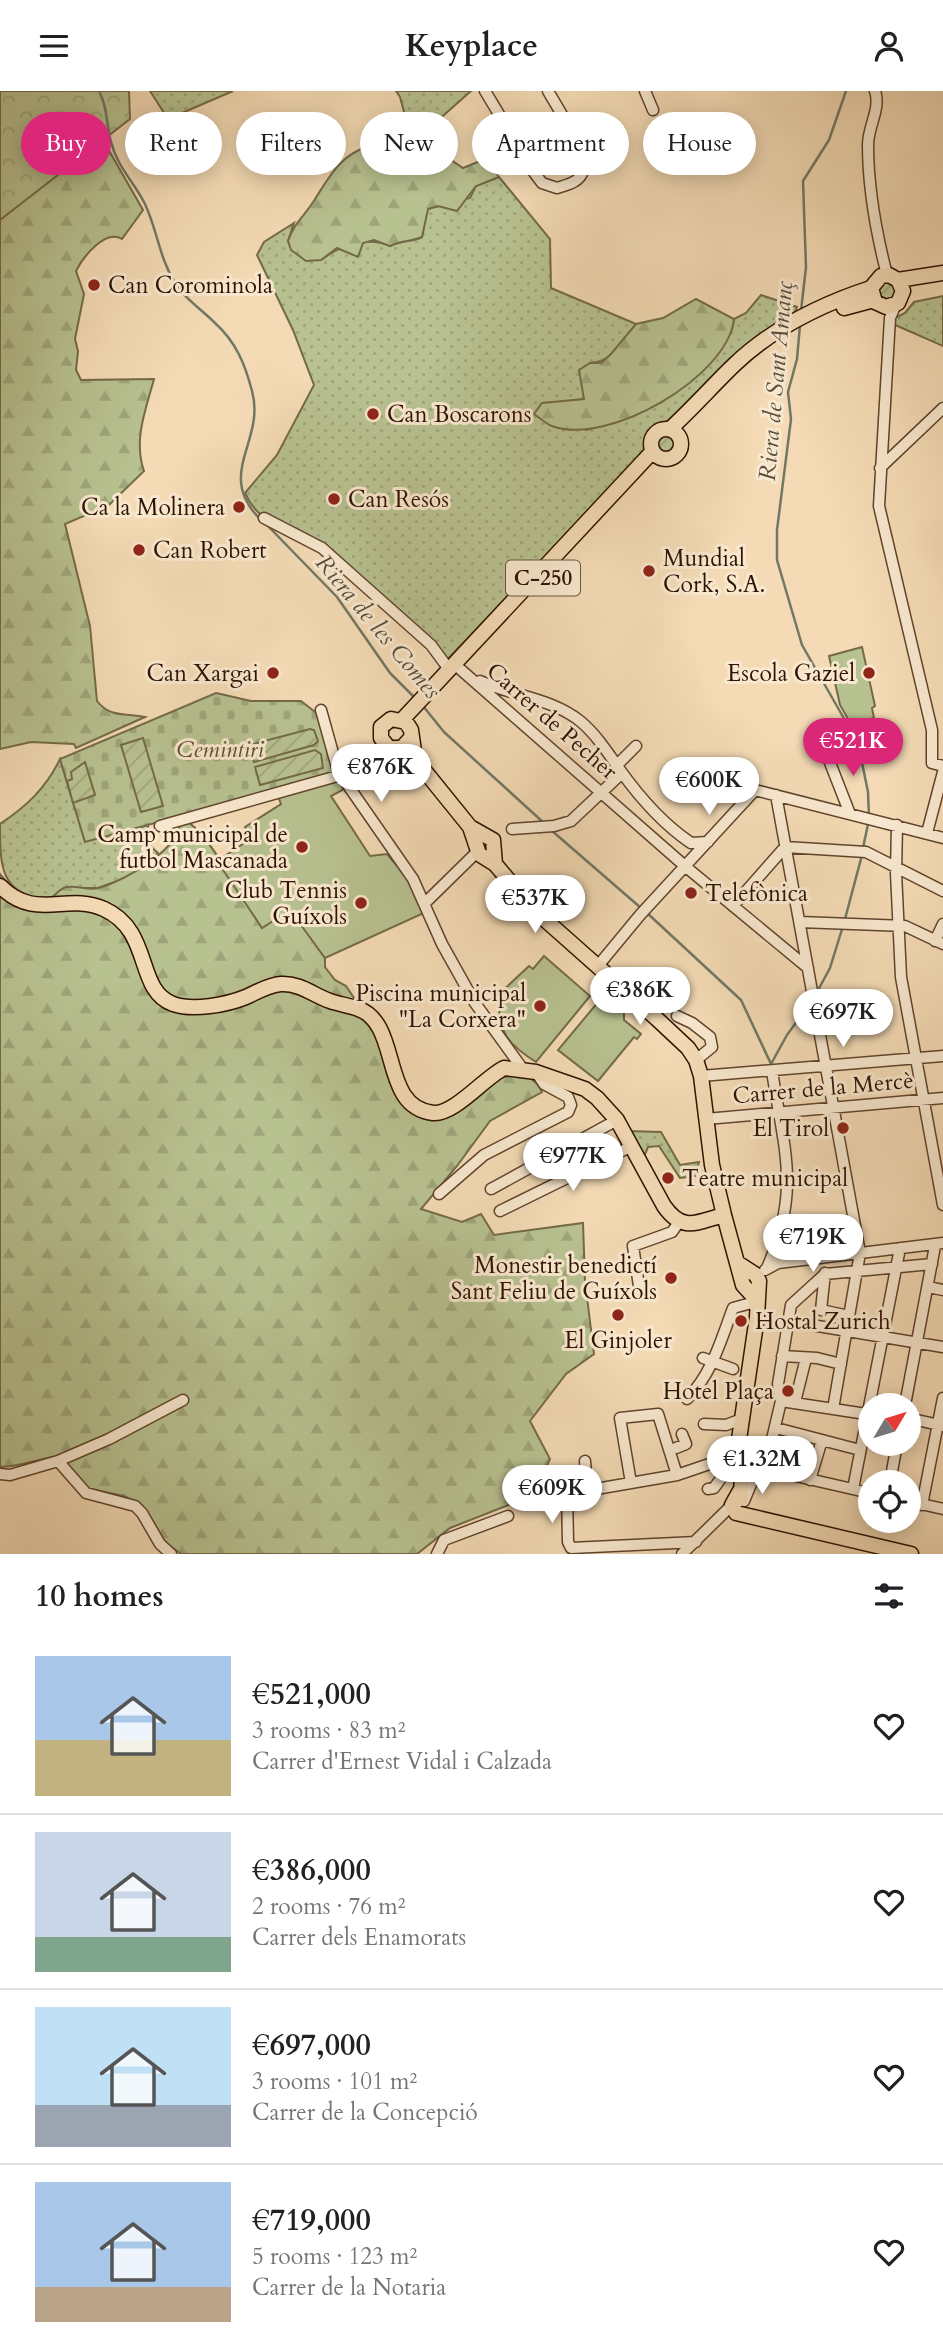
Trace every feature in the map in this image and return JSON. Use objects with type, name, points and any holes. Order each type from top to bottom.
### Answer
[{"type":"main road","name":"C-250","points":[[888,296],[943,273]]},
{"type":"main road","name":"C-250","points":[[674,432],[786,332],[824,311],[943,281]]},
{"type":"main road","name":"C-250","points":[[660,429],[674,432],[681,445],[677,455],[668,459],[655,454],[650,441],[654,434],[660,429]]},
{"type":"main road","name":"C-250","points":[[485,850],[470,827],[415,759],[405,733],[416,709],[454,666],[655,454]]},
{"type":"main road","points":[[485,850],[533,909],[668,1029],[695,1060],[701,1076],[712,1165],[724,1215],[752,1276],[756,1305],[738,1460],[740,1506],[911,1554]]},
{"type":"main road","points":[[0,886],[10,896],[32,906],[87,904],[112,913],[133,933],[151,986],[173,1004],[187,1006],[223,1003],[283,984],[307,989],[327,1000],[362,1010],[382,1033],[401,1089],[416,1105],[432,1112],[450,1109],[504,1068],[529,1070],[585,1089],[617,1120],[664,1206],[679,1222],[688,1224],[724,1215]]},
{"type":"street","points":[[485,91],[542,183],[557,188],[575,181],[583,172],[584,159],[548,91]]},
{"type":"street","points":[[645,91],[653,110]]},
{"type":"street","points":[[876,91],[876,113],[868,137],[868,164],[870,198],[888,296],[879,506],[938,728],[932,763],[943,766]]},
{"type":"street","points":[[880,468],[943,408]]},
{"type":"street","name":"Carrer de Pecher","points":[[264,517],[322,548],[686,867],[808,968]]},
{"type":"street","points":[[454,666],[487,684],[546,702],[578,719],[646,804],[669,826],[691,843],[708,842]]},
{"type":"street","points":[[321,711],[341,775],[413,879],[442,944],[475,1003],[529,1070],[544,1084],[568,1097],[571,1105],[568,1112],[484,1155],[439,1194]]},
{"type":"street","points":[[512,829],[554,826],[571,821],[601,793],[636,746]]},
{"type":"street","points":[[827,754],[850,814]]},
{"type":"street","points":[[928,834],[943,772]]},
{"type":"street","points":[[160,825],[341,775]]},
{"type":"street","points":[[597,967],[640,915],[755,790],[943,838]]},
{"type":"street","points":[[776,795],[860,1253],[833,1409]]},
{"type":"street","points":[[897,825],[896,868],[901,977],[943,1202]]},
{"type":"street","points":[[785,847],[863,852],[943,891]]},
{"type":"street","points":[[733,906],[785,847]]},
{"type":"street","points":[[425,903],[485,850]]},
{"type":"street","points":[[800,922],[899,925],[939,943],[943,924]]},
{"type":"street","points":[[677,1016],[692,1023],[710,1037],[712,1047],[695,1060]]},
{"type":"street","points":[[701,1076],[916,1058],[941,1053]]},
{"type":"street","points":[[752,1276],[784,1224],[789,1187],[772,1071]]},
{"type":"street","name":"Carrer de la Mercè","points":[[706,1119],[943,1098]]},
{"type":"street","points":[[491,1189],[617,1120]]},
{"type":"street","points":[[500,1211],[632,1146]]},
{"type":"street","points":[[639,1286],[633,1246],[672,1233],[679,1222]]},
{"type":"street","points":[[752,1276],[778,1263],[939,1244],[932,1264],[907,1393]]},
{"type":"street","points":[[870,1393],[900,1248]]},
{"type":"street","points":[[825,1257],[821,1310],[849,1316]]},
{"type":"street","points":[[765,1469],[782,1401],[778,1384],[791,1305],[825,1274],[858,1268],[932,1264]]},
{"type":"street","points":[[928,1287],[943,1290]]},
{"type":"street","points":[[687,1399],[701,1385],[708,1359],[733,1308],[756,1305]]},
{"type":"street","points":[[788,1321],[943,1347]]},
{"type":"street","points":[[782,1356],[841,1364]]},
{"type":"street","points":[[795,1402],[806,1358]]},
{"type":"street","points":[[708,1359],[733,1369]]},
{"type":"street","points":[[943,1398],[941,1425],[922,1505],[943,1509]]},
{"type":"street","points":[[0,1474],[10,1475],[58,1461],[109,1439],[183,1400]]},
{"type":"street","points":[[782,1401],[858,1410]]},
{"type":"street","points":[[631,1483],[620,1418],[658,1414],[677,1475]]},
{"type":"street","points":[[704,1424],[726,1425],[742,1419]]},
{"type":"street","points":[[921,1421],[941,1425]]},
{"type":"street","points":[[776,1428],[858,1449]]},
{"type":"street","points":[[676,1448],[686,1444],[682,1434]]},
{"type":"street","points":[[810,1479],[822,1440]]},
{"type":"street","points":[[853,1489],[859,1456]]},
{"type":"street","points":[[696,1542],[571,1548],[568,1542],[567,1494],[677,1475],[730,1457],[738,1460]]},
{"type":"street","points":[[58,1461],[86,1493],[135,1506],[160,1544],[171,1554]]},
{"type":"street","points":[[585,1461],[587,1490]]},
{"type":"street","points":[[708,1489],[714,1488],[722,1477],[718,1462]]},
{"type":"street","points":[[682,1554],[740,1506],[757,1470],[765,1469],[858,1490]]},
{"type":"street","points":[[445,1554],[437,1554],[444,1540],[508,1516]]},
{"type":"green space","points":[[0,91],[53,112],[21,112],[21,175],[111,175],[111,154],[143,210],[122,239],[115,237],[102,241],[89,252],[76,271],[84,294],[75,339],[78,351],[76,370],[81,380],[154,379],[140,436],[144,471],[109,505],[65,524],[90,626],[97,701],[107,710],[119,714],[145,717],[76,748],[74,744],[31,742],[0,749]]},
{"type":"green space","points":[[0,91],[129,91],[130,112],[125,112],[125,123],[111,134],[111,112],[21,112],[21,175],[58,175],[0,220]]},
{"type":"green space","points":[[150,91],[233,91],[184,112],[164,112]]},
{"type":"green space","points":[[396,91],[471,91],[447,112],[404,112]]},
{"type":"green space","points":[[359,150],[360,175],[458,175],[458,165],[463,168],[472,164],[472,175],[499,177],[476,186],[457,211],[438,206],[428,209],[422,237],[418,239],[390,246],[374,240],[363,243],[358,257],[337,248],[321,260],[306,261],[291,250],[288,241],[294,228],[330,175],[346,175],[346,158]]},
{"type":"green space","points":[[499,177],[550,239],[551,288],[636,324],[611,355],[590,363],[583,388],[584,399],[569,401],[586,430],[640,412],[686,383],[721,347],[730,334],[734,319],[746,313],[761,295],[797,307],[793,319],[674,422],[652,434],[633,465],[444,663],[328,559],[265,518],[245,493],[277,455],[314,385],[293,330],[257,255],[264,242],[294,223],[288,241],[321,260],[337,250],[363,242],[390,246],[418,239],[422,237],[427,209],[470,198],[476,186]]},
{"type":"green space","points":[[887,282],[893,285],[896,291],[893,297],[887,300],[881,297],[878,291],[881,285]]},
{"type":"green space","points":[[943,296],[943,346],[893,324],[893,319],[905,313],[914,302]]},
{"type":"green space","points":[[696,299],[734,319],[727,341],[711,363],[688,384],[632,417],[603,426],[575,430],[552,426],[534,414],[542,403],[584,399],[579,370],[590,363],[601,363],[636,324],[663,318]]},
{"type":"green space","points":[[666,434],[673,437],[676,444],[673,451],[666,454],[659,451],[656,444],[659,437]]},
{"type":"green space","points":[[862,647],[875,706],[872,708],[874,718],[851,724],[840,705],[829,656]]},
{"type":"green space","name":"Cemintiri","points":[[216,693],[251,701],[301,701],[319,715],[335,774],[85,842],[60,759]]},
{"type":"green space","points":[[314,730],[318,741],[314,745],[254,762],[249,745]]},
{"type":"green space","points":[[143,738],[163,806],[141,812],[121,745]]},
{"type":"green space","points":[[315,750],[321,754],[323,768],[260,785],[255,767]]},
{"type":"green space","points":[[60,759],[85,841],[148,825],[148,844],[158,853],[131,876],[98,888],[85,888],[46,900],[31,897],[11,884],[2,865],[0,824],[35,796]]},
{"type":"green space","points":[[85,762],[95,795],[73,803],[67,781],[72,779],[71,772]]},
{"type":"green space","name":"Camp municipal de futbol Mascanada","points":[[340,778],[346,788],[331,796],[370,856],[387,854],[416,888],[426,912],[325,958],[290,910],[262,928],[217,861],[252,838],[245,827],[281,804],[278,796]]},
{"type":"green space","points":[[186,821],[215,853],[262,928],[290,909],[325,958],[325,967],[335,980],[346,986],[372,1025],[388,1071],[433,1119],[473,1092],[505,1077],[520,1075],[532,1080],[542,1092],[490,1121],[421,1209],[462,1222],[481,1214],[494,1235],[583,1223],[585,1281],[594,1354],[566,1374],[530,1421],[550,1459],[534,1495],[450,1528],[417,1554],[181,1554],[165,1542],[138,1503],[124,1496],[85,1488],[60,1456],[0,1467],[0,874],[20,893],[38,900],[49,899],[67,887],[99,888],[135,872],[159,855],[176,835],[180,825]]},
{"type":"green space","name":"Piscina municipal \"La Corxera\"","points":[[544,956],[590,996],[536,1062],[510,1042],[506,1035],[500,1018],[498,995],[529,966],[533,969]]},
{"type":"green space","points":[[604,995],[624,1011],[624,1020],[641,1034],[637,1039],[634,1037],[598,1081],[558,1050]]},
{"type":"green space","points":[[627,1131],[661,1132],[680,1165],[699,1162],[695,1176],[680,1178],[659,1146],[648,1147],[643,1159]]},
{"type":"waterway","name":"Riera de les Comes","points":[[99,91],[114,151],[144,202],[169,272],[183,293],[229,338],[246,372],[254,409],[253,426],[241,472],[242,488],[248,503],[261,520]]},
{"type":"waterway","name":"Riera de Sant Amanç","points":[[801,311],[806,267],[803,181],[829,140],[846,91]]},
{"type":"waterway","name":"Riera de Sant Amanç","points":[[800,325],[797,359],[788,392],[791,419],[777,530],[777,560],[802,645],[858,743],[868,792],[869,817]]},
{"type":"waterway","name":"Riera de les Comes","points":[[266,524],[337,597],[390,673],[416,699]]},
{"type":"waterway","name":"Riera de les Comes","points":[[423,706],[444,732],[544,823]]},
{"type":"waterway","name":"Riera de Sant Amanç","points":[[863,848],[868,824]]},
{"type":"waterway","name":"Riera de les Comes","points":[[551,830],[641,908]]},
{"type":"waterway","name":"Riera de Sant Amanç","points":[[845,919],[862,855]]},
{"type":"waterway","name":"Riera de les Comes","points":[[646,912],[741,1000],[772,1066]]},
{"type":"waterway","name":"Riera de Sant Amanç","points":[[816,994],[830,968],[843,926]]},
{"type":"waterway","name":"Riera de Sant Amanç","points":[[771,1064],[787,1035],[811,1002]]},
{"type":"place","name":"Can Corominola","points":[[94,285]]},
{"type":"place","name":"Can Boscarons","points":[[373,414]]},
{"type":"place","name":"Can Resós","points":[[334,499]]},
{"type":"place","name":"Ca la Molinera","points":[[239,507]]},
{"type":"place","name":"Can Robert","points":[[139,550]]},
{"type":"place","name":"Mundial Cork, S.A.","points":[[649,571]]},
{"type":"place","name":"Can Xargai","points":[[273,673]]},
{"type":"place","name":"Escola Gaziel","points":[[869,673]]},
{"type":"place","name":"Camp municipal de futbol Mascanada","points":[[302,847]]},
{"type":"place","name":"Telefònica","points":[[691,893]]},
{"type":"place","name":"Club Tennis Guíxols","points":[[361,903]]},
{"type":"place","name":"Piscina municipal \"La Corxera\"","points":[[540,1006]]},
{"type":"place","name":"El Tirol","points":[[843,1128]]},
{"type":"place","name":"Teatre municipal","points":[[668,1178]]},
{"type":"place","name":"Monestir benedictí Sant Feliu de Guíxols","points":[[671,1278]]},
{"type":"place","name":"El Ginjoler","points":[[618,1315]]},
{"type":"place","name":"Hostal Zurich","points":[[741,1321]]},
{"type":"place","name":"Hotel Plaça","points":[[788,1391]]}]
